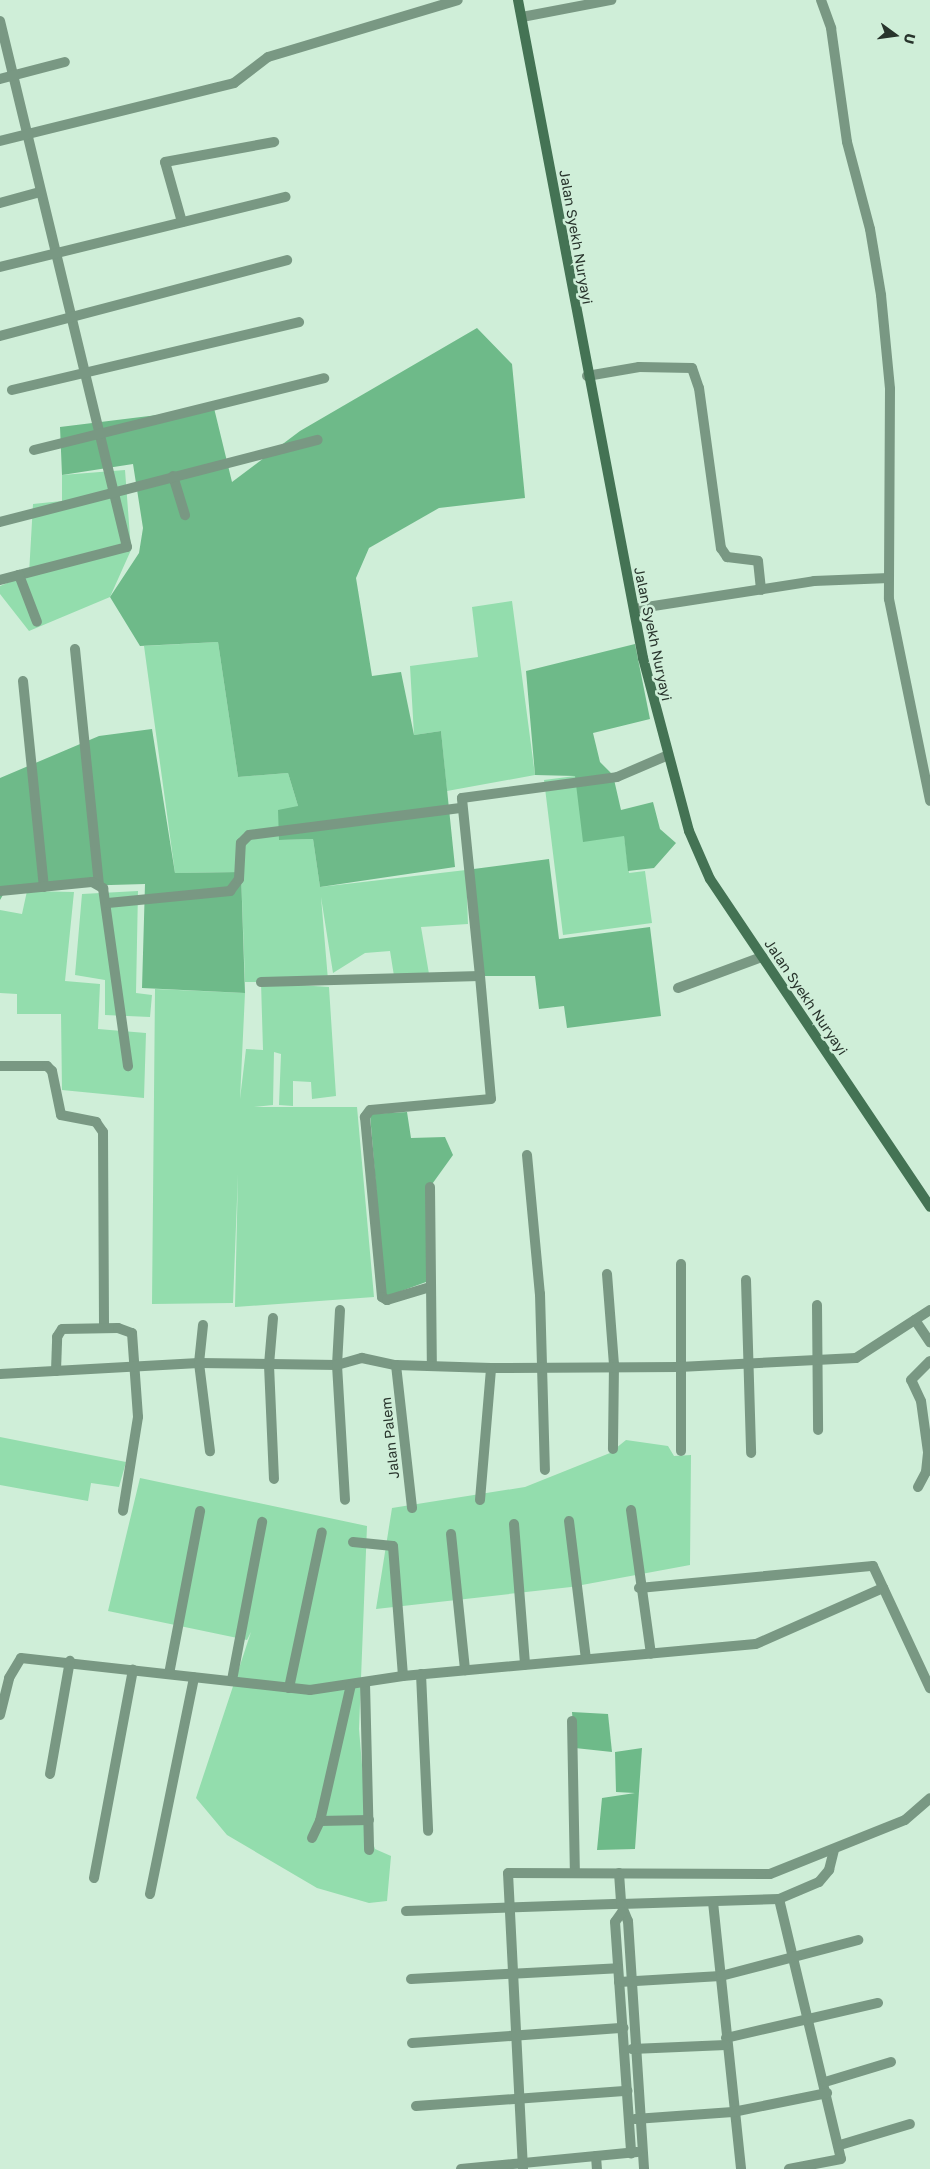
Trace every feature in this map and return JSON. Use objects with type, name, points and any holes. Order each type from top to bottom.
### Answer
[{"type":"main road","name":"Jalan Syekh Nuryayi","points":[[518,0],[587,376],[634,609],[666,756],[689,831],[710,879],[930,1207]]},
{"type":"street","points":[[0,140],[234,83],[268,57],[458,0]]},
{"type":"street","points":[[522,17],[611,0]]},
{"type":"street","points":[[821,0],[831,28],[847,142],[870,229],[881,295],[890,389],[884,578],[900,666],[922,746],[930,801]]},
{"type":"street","points":[[0,21],[127,547],[0,580]]},
{"type":"street","points":[[0,79],[65,62]]},
{"type":"street","points":[[182,222],[166,162],[274,142]]},
{"type":"street","points":[[0,203],[40,192]]},
{"type":"street","points":[[0,267],[286,197]]},
{"type":"street","points":[[0,336],[71,315],[287,260]]},
{"type":"street","points":[[12,390],[299,322]]},
{"type":"street","points":[[587,376],[639,367],[692,368],[699,388],[721,548],[727,557],[758,561],[761,590]]},
{"type":"street","points":[[34,450],[100,432],[324,378]]},
{"type":"street","points":[[0,522],[114,491],[318,440]]},
{"type":"street","points":[[173,476],[185,516]]},
{"type":"street","points":[[19,575],[37,622]]},
{"type":"street","points":[[634,609],[814,581],[884,578]]},
{"type":"street","points":[[75,649],[99,884],[108,903],[128,1066]]},
{"type":"street","points":[[23,681],[44,887]]},
{"type":"street","points":[[430,1287],[387,1300],[382,1297],[365,1117],[370,1110],[491,1099],[480,976],[460,808],[462,798],[471,795],[609,779],[666,756]]},
{"type":"street","points":[[108,903],[230,891],[239,880],[241,843],[249,834],[460,808]]},
{"type":"street","points":[[0,891],[99,884]]},
{"type":"street","points":[[678,988],[762,957]]},
{"type":"street","points":[[261,982],[480,976]]},
{"type":"street","points":[[0,1066],[47,1066],[52,1071],[61,1115],[96,1122],[103,1132],[104,1328]]},
{"type":"street","points":[[527,1155],[543,1368],[545,1470]]},
{"type":"street","points":[[430,1187],[432,1366]]},
{"type":"street","points":[[681,1264],[679,1367],[681,1451]]},
{"type":"street","points":[[607,1274],[614,1364],[613,1449]]},
{"type":"street","points":[[746,1280],[752,1453]]},
{"type":"street","points":[[817,1305],[818,1430]]},
{"type":"street","points":[[340,1310],[337,1365],[345,1500]]},
{"type":"street","points":[[0,1374],[199,1363],[337,1365],[362,1358],[396,1365],[491,1368],[543,1368],[614,1364],[679,1367],[816,1360],[864,1356],[930,1310]]},
{"type":"street","points":[[273,1318],[269,1365],[274,1478]]},
{"type":"street","points":[[915,1320],[930,1342]]},
{"type":"street","points":[[203,1325],[199,1363],[210,1451]]},
{"type":"street","points":[[56,1371],[59,1331],[104,1328],[130,1330],[136,1366],[138,1417],[123,1510]]},
{"type":"street","points":[[918,1487],[926,1472],[928,1452],[925,1418],[913,1384],[930,1361]]},
{"type":"street","name":"Jalan Palem","points":[[396,1365],[412,1508]]},
{"type":"street","points":[[480,1500],[491,1368]]},
{"type":"street","points":[[631,1510],[639,1588],[651,1654]]},
{"type":"street","points":[[170,1674],[200,1511]]},
{"type":"street","points":[[569,1521],[586,1659]]},
{"type":"street","points":[[232,1680],[262,1522]]},
{"type":"street","points":[[514,1524],[525,1665]]},
{"type":"street","points":[[289,1688],[322,1532]]},
{"type":"street","points":[[450,1534],[466,1670]]},
{"type":"street","points":[[353,1542],[393,1546],[403,1676]]},
{"type":"street","points":[[639,1588],[873,1566],[927,1676],[930,1688]]},
{"type":"street","points":[[0,1715],[5,1677],[21,1658],[70,1661],[289,1688],[351,1685],[421,1674],[756,1644],[883,1588]]},
{"type":"street","points":[[50,1774],[70,1661]]},
{"type":"street","points":[[94,1878],[133,1670]]},
{"type":"street","points":[[421,1674],[428,1832]]},
{"type":"street","points":[[150,1894],[194,1677]]},
{"type":"street","points":[[365,1683],[369,1850]]},
{"type":"street","points":[[312,1838],[320,1821],[351,1685]]},
{"type":"street","points":[[572,1721],[575,1872]]},
{"type":"street","points":[[523,2165],[508,1907],[508,1873],[770,1874],[905,1820],[930,1798]]},
{"type":"street","points":[[320,1821],[369,1820]]},
{"type":"street","points":[[406,1911],[508,1907],[621,1908],[779,1899],[819,1882],[828,1870],[834,1850]]},
{"type":"street","points":[[619,1873],[621,1908],[616,1922],[631,2153]]},
{"type":"street","points":[[779,1899],[825,2082],[840,2145],[841,2159],[789,2169]]},
{"type":"street","points":[[713,1902],[733,2112],[741,2169]]},
{"type":"street","points":[[621,1908],[628,1921],[644,2169]]},
{"type":"street","points":[[620,1982],[721,1976],[794,1960],[858,1940]]},
{"type":"street","points":[[412,1979],[512,1971],[618,1968]]},
{"type":"street","points":[[625,2050],[726,2041],[810,2022],[878,2003]]},
{"type":"street","points":[[412,2042],[623,2028]]},
{"type":"street","points":[[825,2082],[891,2062]]},
{"type":"street","points":[[416,2106],[520,2096],[627,2091]]},
{"type":"street","points":[[629,2120],[733,2112],[827,2093]]},
{"type":"street","points":[[840,2145],[910,2124]]},
{"type":"street","points":[[460,2169],[523,2165],[643,2152]]},
{"type":"street","points":[[596,2156],[597,2169]]},
{"type":"green space","points":[[477,328],[512,364],[525,498],[439,508],[369,548],[356,578],[372,676],[401,672],[414,735],[441,731],[455,867],[320,887],[313,839],[279,840],[278,810],[298,806],[288,773],[238,777],[218,642],[140,646],[110,597],[139,553],[143,528],[133,464],[62,475],[60,427],[214,408],[232,482],[300,431]]},
{"type":"green space","points":[[125,470],[131,550],[110,597],[29,631],[0,594],[0,586],[29,574],[33,504],[62,501],[62,475]]},
{"type":"green space","points":[[512,601],[535,775],[447,791],[441,731],[414,735],[410,666],[478,657],[472,607]]},
{"type":"green space","points":[[218,642],[238,777],[288,773],[298,806],[279,840],[313,839],[320,887],[466,870],[468,924],[421,927],[429,974],[394,976],[390,951],[365,953],[333,973],[321,897],[328,980],[267,983],[329,987],[336,1096],[312,1099],[311,1082],[293,1081],[293,1106],[279,1105],[281,1054],[274,1052],[273,1105],[254,1107],[357,1107],[374,1297],[235,1307],[238,1174],[233,1303],[152,1304],[155,989],[245,993],[240,1099],[246,1049],[263,1050],[261,982],[245,982],[241,872],[175,873],[144,646]]},
{"type":"green space","points":[[635,644],[650,719],[593,733],[600,762],[613,775],[621,810],[653,802],[660,829],[676,843],[654,868],[628,871],[624,836],[583,842],[575,776],[535,775],[526,671]]},
{"type":"green space","points":[[152,729],[175,873],[241,872],[245,993],[142,988],[145,884],[7,888],[0,900],[0,778],[99,736]]},
{"type":"green space","points":[[575,776],[624,836],[629,873],[645,871],[652,923],[563,935],[544,780]]},
{"type":"green space","points":[[549,859],[559,939],[650,927],[661,1016],[567,1028],[564,1006],[539,1009],[535,976],[480,976],[466,870]]},
{"type":"green space","points":[[27,891],[74,892],[65,981],[100,984],[98,1029],[146,1033],[144,1098],[62,1090],[61,1014],[17,1014],[17,994],[0,993],[0,910],[22,914]]},
{"type":"green space","points":[[138,891],[136,993],[152,995],[150,1017],[105,1015],[105,980],[75,975],[82,894]]},
{"type":"green space","points":[[407,1112],[411,1138],[445,1137],[453,1155],[430,1187],[426,1282],[385,1297],[370,1114]]},
{"type":"green space","points":[[0,1437],[126,1462],[119,1487],[91,1483],[88,1501],[0,1485]]},
{"type":"green space","points":[[626,1440],[668,1446],[674,1456],[691,1455],[690,1565],[571,1587],[376,1609],[392,1508],[525,1487],[610,1453]]},
{"type":"green space","points":[[140,1478],[367,1526],[359,1729],[367,1825],[375,1849],[391,1856],[387,1901],[369,1903],[317,1888],[227,1835],[196,1798],[251,1632],[247,1640],[108,1611]]},
{"type":"green space","points":[[572,1712],[608,1714],[612,1752],[575,1748]]},
{"type":"green space","points":[[642,1748],[635,1849],[597,1850],[602,1798],[635,1793],[616,1792],[615,1752]]}]
